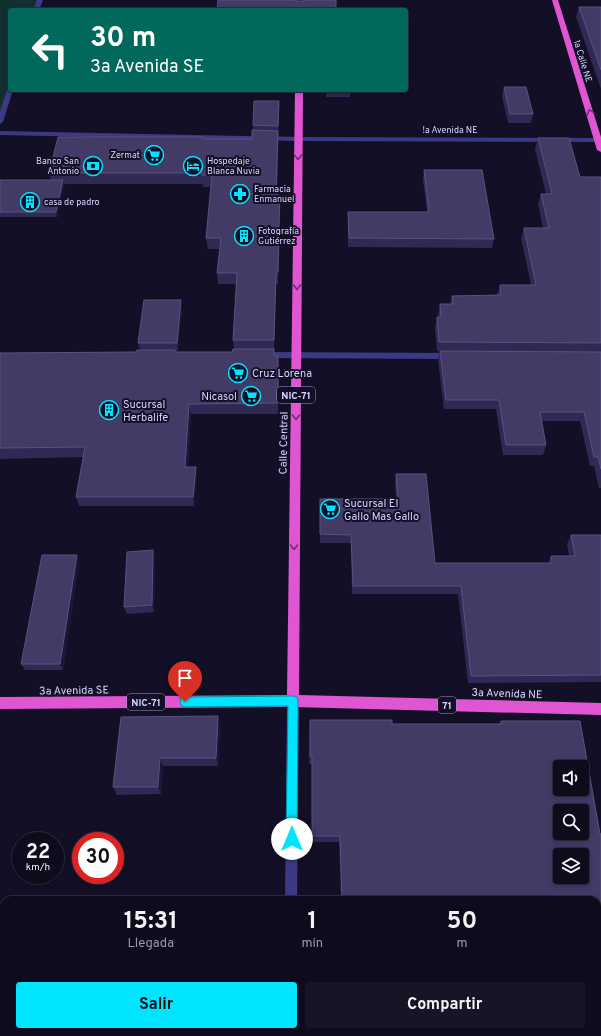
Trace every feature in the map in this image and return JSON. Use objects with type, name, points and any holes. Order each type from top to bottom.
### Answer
[{"type":"highway","name":"1a Calle NE","points":[[555,0],[600,140],[601,150]]},
{"type":"highway","name":"Calle Central","points":[[293,701],[299,92]]},
{"type":"highway","name":"3a Avenida SE","points":[[0,703],[293,701]]},
{"type":"highway","name":"3a Avenida NE","points":[[293,701],[601,709]]},
{"type":"street","points":[[0,122],[9,92]]},
{"type":"street","name":"!a Avenida NE","points":[[0,133],[298,139],[600,140]]},
{"type":"street","points":[[250,355],[460,356]]},
{"type":"street","points":[[291,896],[293,701]]},
{"type":"green space","points":[[0,0],[38,0],[35,8],[8,8],[8,88],[0,112]]},
{"type":"building","points":[[218,0],[336,0],[336,8],[217,8]]},
{"type":"building","points":[[579,7],[601,7],[601,70]]},
{"type":"building","points":[[504,87],[526,87],[533,114],[510,114]]},
{"type":"building","points":[[254,101],[279,101],[278,126],[253,125]]},
{"type":"building","points":[[252,130],[278,131],[276,195],[280,195],[274,340],[233,340],[237,273],[217,273],[221,238],[206,238],[212,175],[202,175],[202,173],[49,173],[58,137],[203,137],[203,139],[252,139]]},
{"type":"building","points":[[538,138],[569,138],[580,177],[601,177],[601,343],[439,342],[437,317],[441,317],[440,304],[453,304],[452,296],[501,295],[500,285],[536,285],[524,228],[549,228],[541,194],[552,194]]},
{"type":"building","points":[[424,170],[482,170],[494,239],[349,238],[348,212],[429,212]]},
{"type":"building","name":"casa de padro","points":[[0,180],[63,180],[56,212],[0,212]]},
{"type":"building","points":[[144,300],[181,300],[177,343],[138,343]]},
{"type":"building","points":[[233,349],[274,349],[274,356],[278,356],[278,403],[189,404],[185,467],[196,467],[193,497],[76,497],[85,447],[0,448],[0,353],[136,352],[137,350],[232,352]]},
{"type":"building","points":[[440,351],[601,352],[601,469],[598,457],[594,457],[584,412],[540,412],[546,445],[506,445],[499,400],[446,400]]},
{"type":"building","points":[[396,474],[426,474],[435,563],[552,563],[551,556],[575,556],[571,535],[601,535],[601,675],[471,676],[461,586],[353,586],[351,535],[320,534],[320,499],[398,499]]},
{"type":"building","points":[[153,550],[152,605],[124,607],[127,552]]},
{"type":"building","points":[[42,555],[77,555],[60,664],[21,664]]},
{"type":"building","points":[[218,716],[216,758],[160,758],[158,787],[113,787],[121,717]]},
{"type":"building","points":[[310,720],[392,720],[392,724],[501,724],[501,721],[580,721],[587,760],[553,760],[553,796],[589,796],[589,772],[601,834],[601,896],[342,896],[340,836],[312,836],[312,756],[310,756]]},
{"type":"place","name":"Zermat","points":[[154,155]]},
{"type":"place","name":"Banco San Antonio","points":[[93,166]]},
{"type":"place","name":"Hospedaje Blanca Nuvia","points":[[193,166]]},
{"type":"place","name":"Farmacia Enmanuel","points":[[240,194]]},
{"type":"place","name":"casa de padro","points":[[30,202]]},
{"type":"place","name":"Fotografía Gutiérrez","points":[[244,236]]},
{"type":"place","name":"Cruz Lorena","points":[[238,373]]},
{"type":"place","name":"Nicasol","points":[[251,396]]},
{"type":"place","name":"Sucursal Herbalife","points":[[109,410]]},
{"type":"place","name":"Sucursal El Gallo Mas Gallo","points":[[330,509]]},
{"type":"route","points":[[185,702],[293,701],[292,839]]}]
